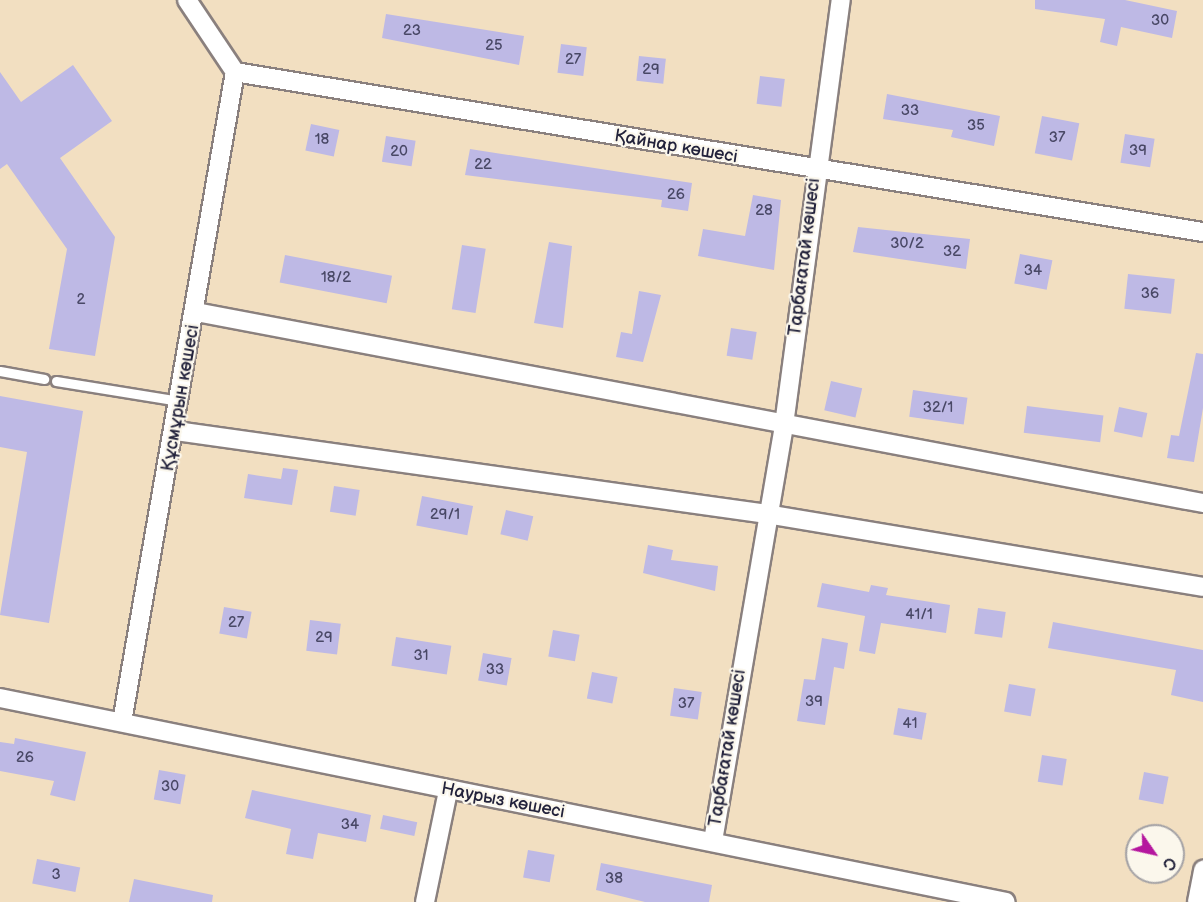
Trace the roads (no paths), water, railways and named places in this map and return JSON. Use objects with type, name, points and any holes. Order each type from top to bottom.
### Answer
[{"type":"street","points":[[187,0],[235,72]]},
{"type":"street","name":"Тарбағатай көшесі","points":[[713,841],[784,425],[816,171],[841,0]]},
{"type":"street","name":"Қайнар көшесі","points":[[235,72],[816,171],[1203,232]]},
{"type":"street","name":"Құсмұрын көшесі","points":[[122,722],[176,431],[235,72]]},
{"type":"street","points":[[196,312],[1203,503]]},
{"type":"street","points":[[176,431],[767,514],[1203,587]]},
{"type":"street","name":"Наурыз көшесі","points":[[0,698],[448,791],[713,841],[1006,902]]},
{"type":"street","points":[[425,902],[448,791]]},
{"type":"street","points":[[1197,902],[1203,870]]},
{"type":"lane","points":[[0,371],[44,379]]},
{"type":"lane","points":[[56,381],[181,401]]}]
